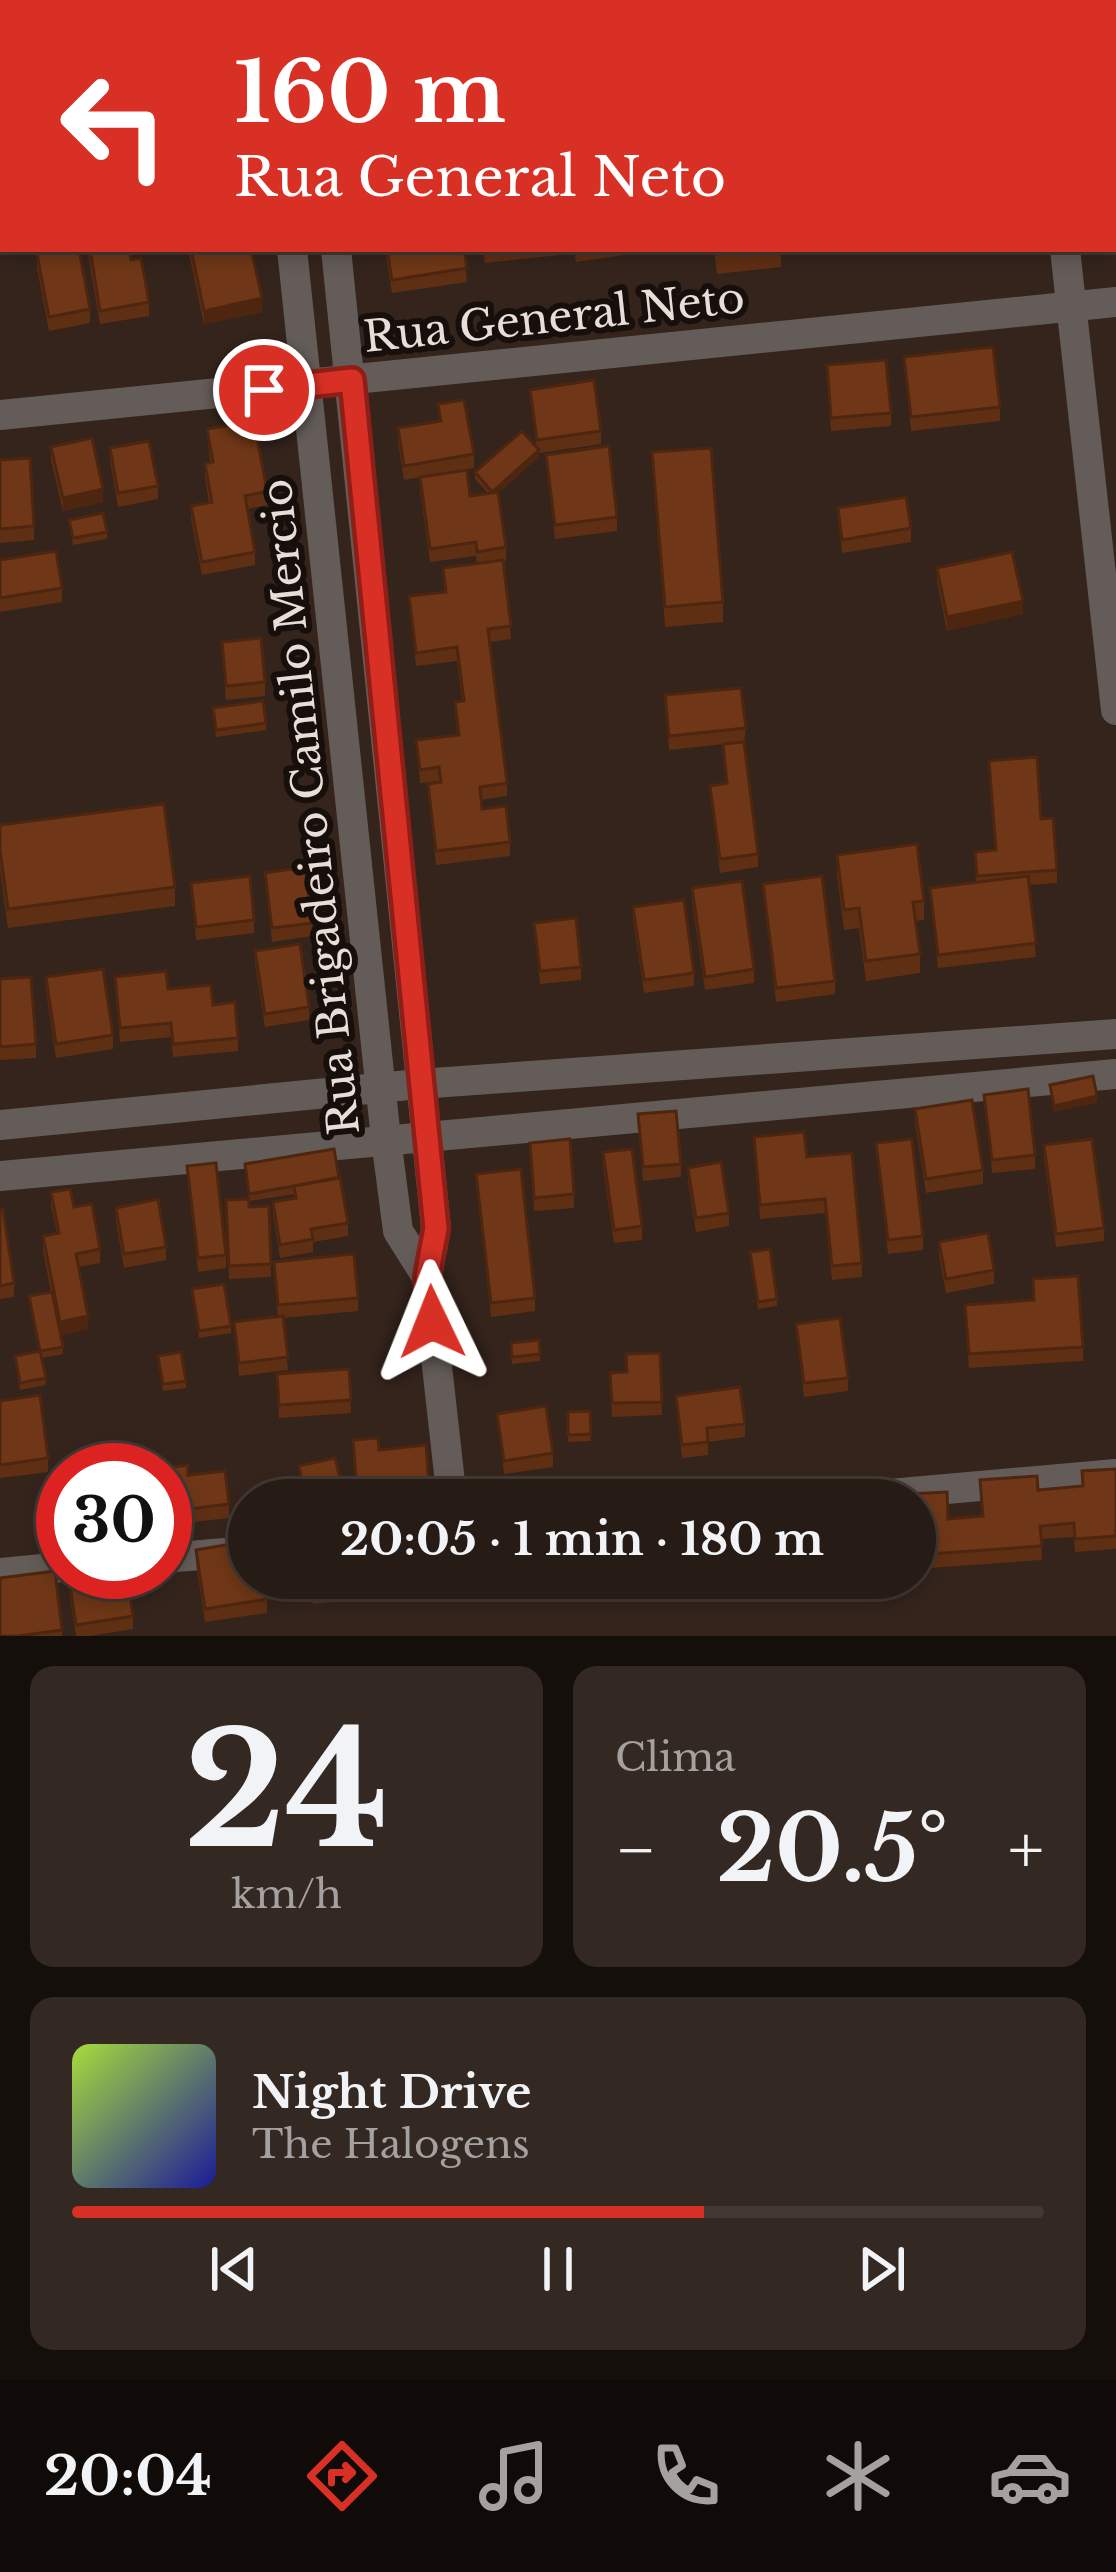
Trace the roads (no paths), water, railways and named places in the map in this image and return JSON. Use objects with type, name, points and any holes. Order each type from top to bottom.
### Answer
[{"type":"street","name":"Rua Brigadeiro Camilo Mercio","points":[[292,252],[398,1231],[427,1277]]},
{"type":"street","name":"Rua Brigadeiro Camilo Mercio","points":[[336,252],[436,1228],[427,1277],[450,1479]]},
{"type":"street","points":[[1065,252],[1116,710]]},
{"type":"street","name":"Rua General Neto","points":[[0,415],[1116,302]]},
{"type":"street","points":[[341,701],[382,698]]},
{"type":"street","points":[[0,1125],[419,1084],[1116,1034]]},
{"type":"street","points":[[773,1059],[774,1104]]},
{"type":"street","points":[[0,1176],[1116,1074]]},
{"type":"street","points":[[936,1490],[1116,1474]]},
{"type":"street","points":[[192,1556],[228,1553]]},
{"type":"street","points":[[0,1573],[36,1570]]}]
